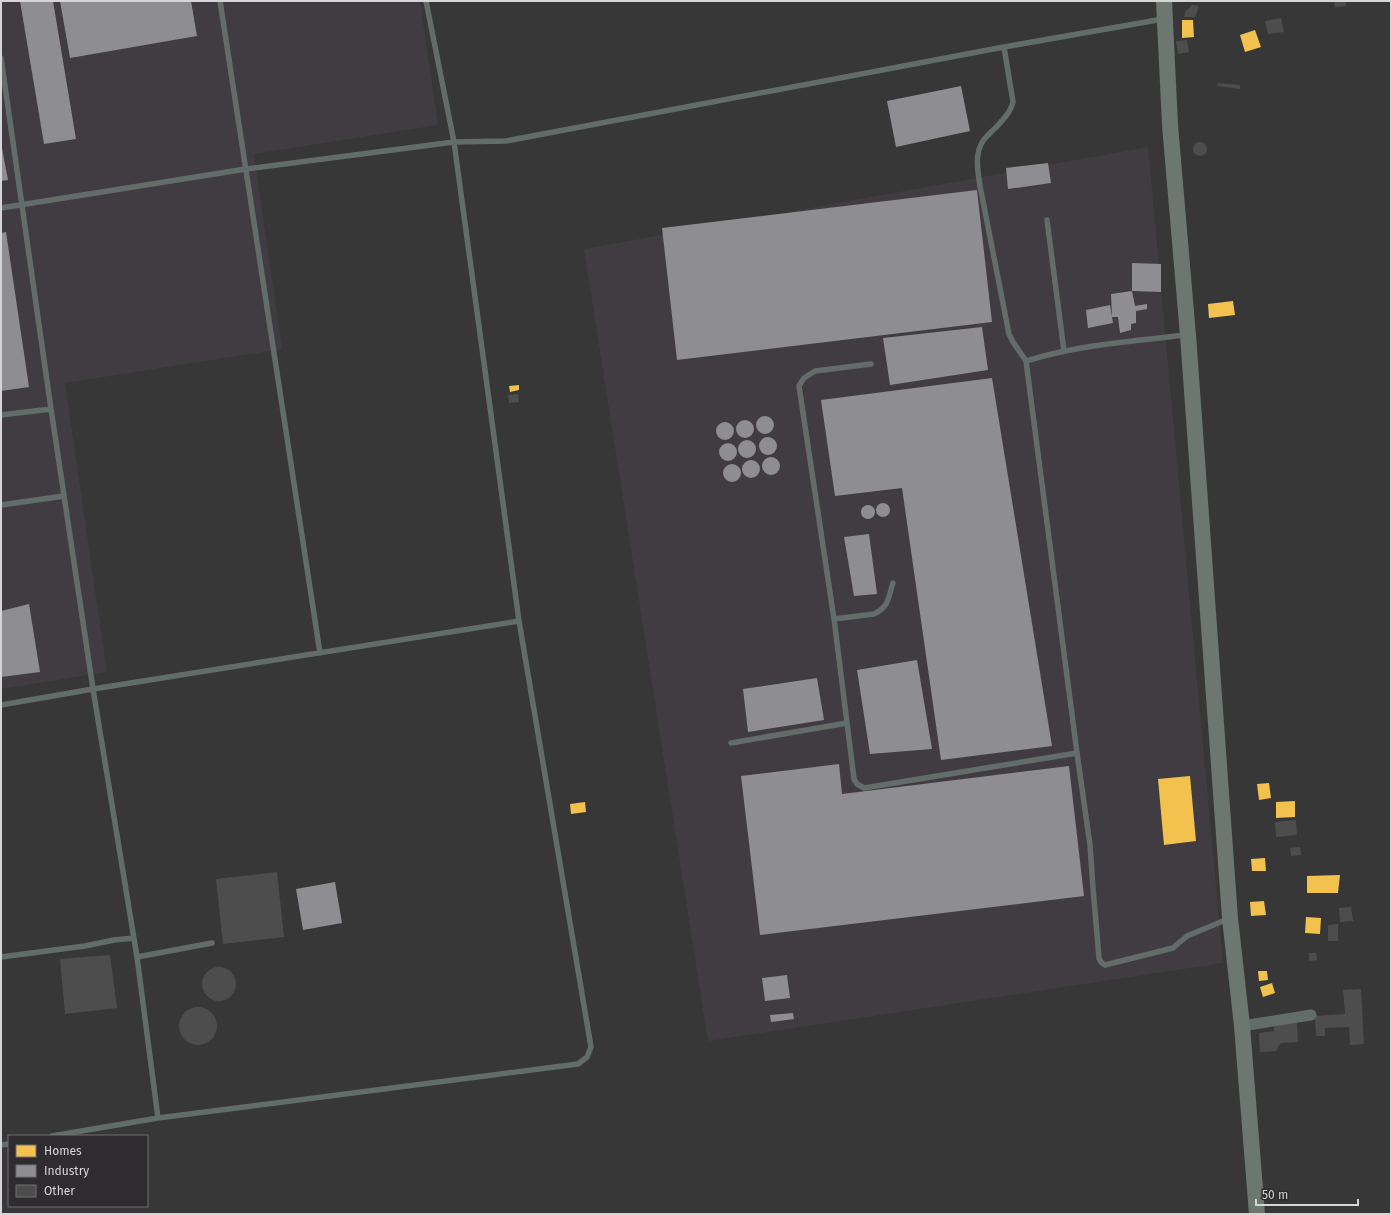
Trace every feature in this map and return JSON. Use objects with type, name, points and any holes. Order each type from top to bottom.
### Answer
[{"type":"street","points":[[1164,1],[1170,125],[1188,335],[1230,918],[1242,1026],[1257,1214]]},
{"type":"street","points":[[1242,1026],[1311,1015]]},
{"type":"lane","points":[[220,1],[320,653]]},
{"type":"lane","points":[[58,1135],[158,1118],[578,1064],[587,1057],[591,1047],[519,621],[454,142],[426,1]]},
{"type":"lane","points":[[1,208],[246,169],[454,142],[506,141],[1004,47],[1164,19]]},
{"type":"lane","points":[[1004,47],[1013,102],[1012,108],[982,142],[978,156],[977,168],[1009,334],[1026,361],[1090,845],[1092,888],[1099,958],[1105,965],[1174,948],[1187,936],[1230,918]]},
{"type":"lane","points":[[1,58],[93,689],[137,957],[158,1118]]},
{"type":"lane","points":[[1046,220],[1064,351]]},
{"type":"lane","points":[[1026,361],[1064,351],[1188,335]]},
{"type":"lane","points":[[871,364],[815,371],[804,378],[799,386],[834,619],[854,779],[856,784],[864,788],[1077,753]]},
{"type":"lane","points":[[1,414],[52,409]]},
{"type":"lane","points":[[1,505],[64,496]]},
{"type":"lane","points":[[834,619],[874,614],[880,611],[886,606],[893,583]]},
{"type":"lane","points":[[1,705],[519,621]]},
{"type":"lane","points":[[731,743],[847,724]]},
{"type":"lane","points":[[1,957],[134,938]]},
{"type":"lane","points":[[137,957],[212,943]]},
{"type":"shaded area","points":[[1,1],[420,1],[438,125],[254,154],[282,349],[65,383],[107,672],[1,689]]},
{"type":"shaded area","points":[[1148,147],[1223,963],[708,1041],[584,249]]},
{"type":"building: Homes","points":[[1182,20],[1193,20],[1194,37],[1182,38]]},
{"type":"building: Homes","points":[[1255,30],[1261,47],[1245,52],[1240,35]]},
{"type":"building: Homes","points":[[1233,301],[1235,315],[1209,318],[1208,304]]},
{"type":"building: Homes","points":[[519,385],[519,390],[510,392],[509,386]]},
{"type":"building: Homes","points":[[1190,776],[1196,841],[1164,845],[1158,779]]},
{"type":"building: Homes","points":[[1269,783],[1271,798],[1259,800],[1257,784]]},
{"type":"building: Homes","points":[[1295,801],[1295,817],[1276,818],[1276,802]]},
{"type":"building: Homes","points":[[585,802],[586,812],[571,814],[570,804]]},
{"type":"building: Homes","points":[[1265,858],[1266,871],[1252,871],[1251,859]]},
{"type":"building: Homes","points":[[1340,875],[1338,893],[1307,893],[1307,876]]},
{"type":"building: Homes","points":[[1264,901],[1266,915],[1251,916],[1250,902]]},
{"type":"building: Homes","points":[[1306,917],[1321,918],[1320,934],[1305,933]]},
{"type":"building: Homes","points":[[1258,971],[1267,971],[1268,980],[1259,981]]},
{"type":"building: Homes","points":[[1272,983],[1275,993],[1263,997],[1260,987]]},
{"type":"building: Industry","points":[[20,1],[53,1],[76,139],[44,144]]},
{"type":"building: Industry","points":[[60,1],[191,1],[197,36],[70,58]]},
{"type":"building: Industry","points":[[961,86],[970,131],[896,147],[887,101]]},
{"type":"building: Industry","points":[[1,143],[8,180],[1,181]]},
{"type":"building: Industry","points":[[1048,163],[1051,183],[1008,189],[1006,168]]},
{"type":"building: Industry","points":[[977,190],[992,322],[677,360],[662,228]]},
{"type":"building: Industry","points":[[6,232],[29,387],[1,391],[1,233]]},
{"type":"building: Industry","points":[[1132,263],[1161,264],[1161,292],[1132,291]]},
{"type":"building: Industry","points":[[1132,291],[1135,306],[1147,304],[1147,309],[1136,311],[1136,323],[1131,324],[1131,330],[1120,333],[1118,317],[1112,317],[1111,294]]},
{"type":"building: Industry","points":[[1110,305],[1113,323],[1088,328],[1086,310]]},
{"type":"building: Industry","points":[[982,327],[988,370],[890,385],[883,338]]},
{"type":"building: Industry","points":[[992,378],[1052,746],[941,760],[902,488],[835,496],[821,400]]},
{"type":"building: Industry","points":[[765,416],[771,419],[774,425],[771,431],[765,434],[759,431],[756,425],[759,419]]},
{"type":"building: Industry","points":[[745,420],[751,423],[754,429],[751,435],[745,438],[739,435],[736,429],[739,423]]},
{"type":"building: Industry","points":[[725,422],[731,425],[734,431],[731,437],[725,440],[719,437],[716,431],[719,425]]},
{"type":"building: Industry","points":[[768,437],[774,440],[777,446],[774,452],[768,455],[762,452],[759,446],[762,440]]},
{"type":"building: Industry","points":[[747,440],[753,443],[756,449],[753,455],[747,458],[741,455],[738,449],[741,443]]},
{"type":"building: Industry","points":[[728,443],[734,446],[737,452],[734,458],[728,461],[722,458],[719,452],[722,446]]},
{"type":"building: Industry","points":[[771,457],[777,460],[780,466],[777,472],[771,475],[765,472],[762,466],[765,460]]},
{"type":"building: Industry","points":[[751,460],[757,463],[760,469],[757,475],[751,478],[745,475],[742,469],[745,463]]},
{"type":"building: Industry","points":[[732,464],[738,467],[741,473],[738,479],[732,482],[726,479],[723,473],[726,467]]},
{"type":"building: Industry","points":[[883,503],[888,505],[890,510],[888,515],[883,517],[878,515],[876,510],[878,505]]},
{"type":"building: Industry","points":[[868,505],[873,507],[875,512],[873,517],[868,519],[863,517],[861,512],[863,507]]},
{"type":"building: Industry","points":[[869,534],[877,594],[854,596],[844,537]]},
{"type":"building: Industry","points":[[29,604],[40,672],[1,677],[1,611]]},
{"type":"building: Industry","points":[[917,660],[932,749],[870,754],[857,670]]},
{"type":"building: Industry","points":[[817,678],[824,720],[748,732],[743,689]]},
{"type":"building: Industry","points":[[839,764],[842,794],[1069,766],[1084,896],[760,935],[741,776]]},
{"type":"building: Industry","points":[[335,882],[342,923],[303,930],[296,889]]},
{"type":"building: Industry","points":[[787,975],[790,998],[765,1001],[762,978]]},
{"type":"building: Industry","points":[[793,1013],[794,1019],[771,1022],[770,1015]]},
{"type":"building: Other","points":[[1334,1],[1346,1],[1346,6],[1335,7]]},
{"type":"building: Other","points":[[1192,5],[1199,6],[1195,17],[1184,17],[1185,12]]},
{"type":"building: Other","points":[[1281,18],[1284,32],[1268,34],[1265,21]]},
{"type":"building: Other","points":[[1187,40],[1189,52],[1178,54],[1176,41]]},
{"type":"building: Other","points":[[1218,83],[1240,85],[1240,89],[1217,86]]},
{"type":"building: Other","points":[[1197,142],[1203,142],[1207,146],[1207,152],[1203,156],[1197,156],[1193,152],[1193,146]]},
{"type":"building: Other","points":[[518,394],[519,402],[509,403],[508,395]]},
{"type":"building: Other","points":[[1296,820],[1297,835],[1276,837],[1275,822]]},
{"type":"building: Other","points":[[1300,847],[1301,855],[1291,856],[1290,848]]},
{"type":"building: Other","points":[[277,872],[284,937],[223,944],[216,879]]},
{"type":"building: Other","points":[[1351,907],[1353,921],[1340,922],[1339,908]]},
{"type":"building: Other","points":[[1338,924],[1338,941],[1328,941],[1328,925]]},
{"type":"building: Other","points":[[1309,953],[1316,953],[1317,960],[1309,961]]},
{"type":"building: Other","points":[[110,955],[117,1008],[65,1014],[60,959]]},
{"type":"building: Other","points":[[216,967],[222,967],[226,968],[233,974],[236,984],[235,991],[229,998],[222,1001],[216,1001],[212,1000],[205,994],[202,987],[202,981],[203,977],[209,970]]},
{"type":"building: Other","points":[[1361,989],[1364,1044],[1350,1045],[1349,1027],[1325,1028],[1325,1036],[1316,1036],[1315,1016],[1345,1014],[1343,990]]},
{"type":"building: Other","points":[[194,1007],[202,1007],[212,1012],[216,1019],[216,1033],[212,1040],[202,1045],[194,1045],[184,1040],[182,1037],[179,1030],[179,1022],[184,1012],[187,1010]]},
{"type":"building: Other","points":[[1297,1022],[1298,1042],[1281,1043],[1276,1051],[1260,1052],[1259,1033],[1274,1031],[1274,1023]]}]
